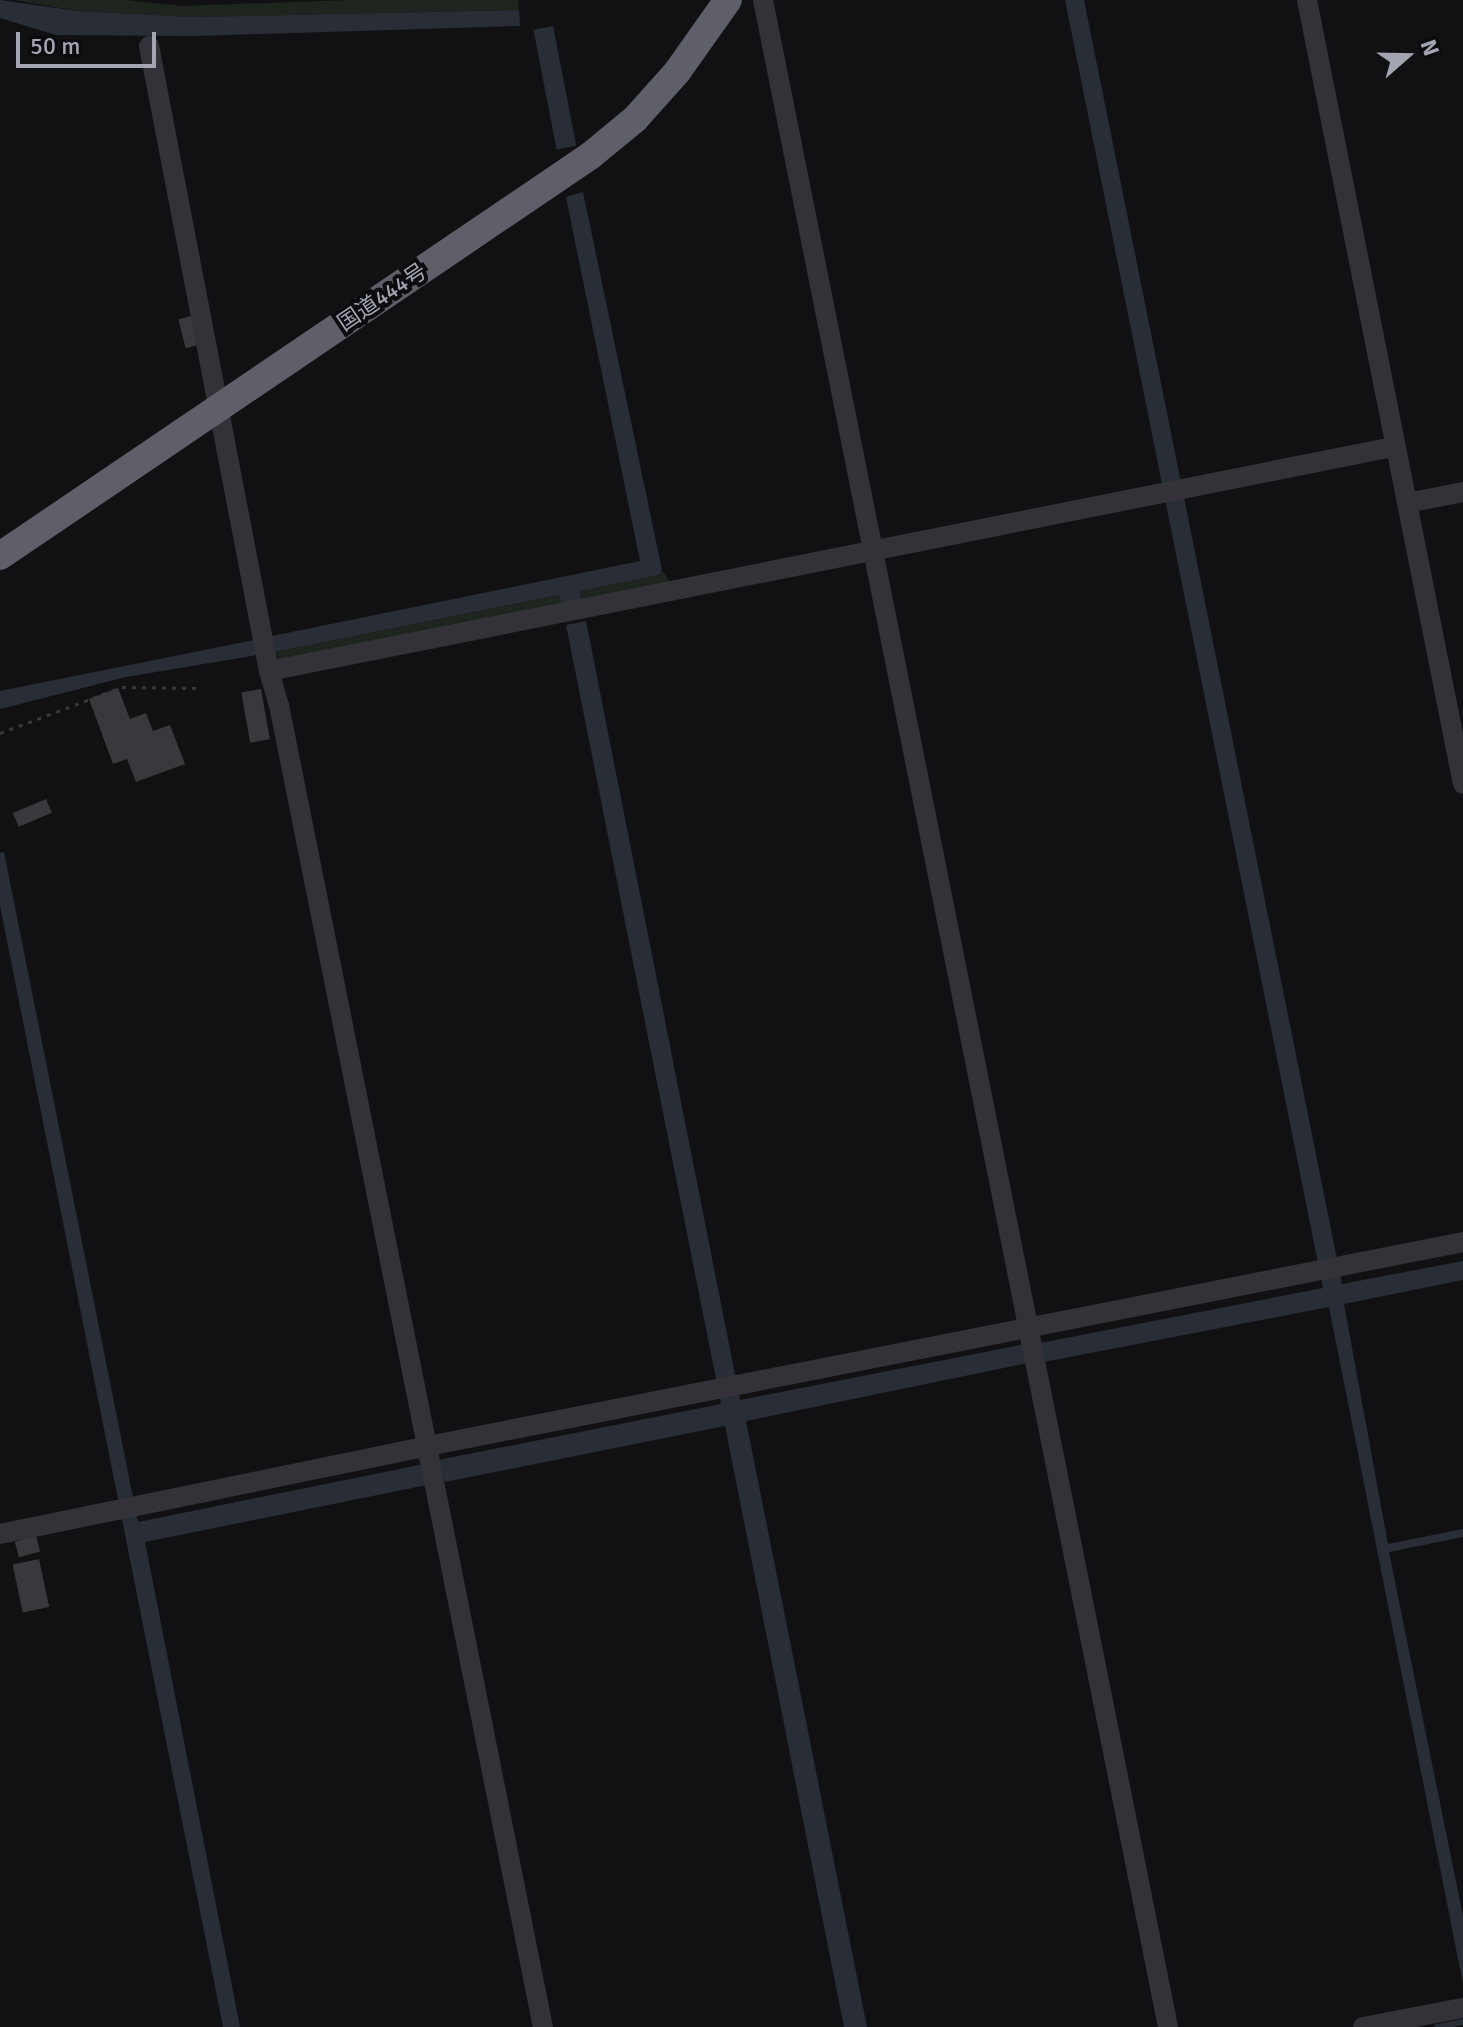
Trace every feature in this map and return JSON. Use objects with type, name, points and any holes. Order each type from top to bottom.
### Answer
[{"type":"highway","name":"国道444号","points":[[0,556],[590,156],[635,119],[677,72],[728,0]]},
{"type":"street","points":[[763,0],[1168,2027]]},
{"type":"street","points":[[1307,0],[1393,447],[1463,784]]},
{"type":"street","points":[[149,46],[269,671],[279,705],[543,2027]]},
{"type":"street","points":[[269,671],[1393,447]]},
{"type":"street","points":[[1407,503],[1463,492]]},
{"type":"street","points":[[0,1534],[428,1446],[1463,1242]]},
{"type":"street","points":[[1363,2027],[1463,2008]]},
{"type":"path","points":[[0,733],[122,687],[200,688]]},
{"type":"shaded area","points":[[0,0],[78,11],[192,17],[519,10],[520,26],[195,36],[56,35],[0,18]]},
{"type":"shaded area","points":[[14,0],[126,0],[181,6],[350,0],[518,0],[519,10],[192,17],[78,11]]},
{"type":"shaded area","points":[[1065,0],[1084,0],[1342,1284],[1463,1261],[1463,1280],[1344,1304],[1388,1544],[1463,1529],[1463,1537],[1389,1552],[1463,1916],[1463,1984],[1329,1307],[1044,1362],[1040,1343],[1323,1288]]},
{"type":"shaded area","points":[[553,26],[576,146],[557,150],[533,30]]},
{"type":"shaded area","points":[[583,192],[662,570],[659,575],[580,591],[582,602],[562,606],[559,595],[275,652],[272,636],[640,561],[566,197]]},
{"type":"shaded area","points":[[662,570],[670,582],[582,602],[580,591],[659,575]]},
{"type":"shaded area","points":[[560,595],[562,606],[279,660],[275,652]]},
{"type":"shaded area","points":[[586,621],[740,1400],[1025,1344],[1028,1363],[746,1421],[867,2027],[844,2027],[725,1426],[445,1482],[438,1460],[721,1404],[566,625]]},
{"type":"shaded area","points":[[254,640],[257,655],[126,677],[0,709],[0,691]]},
{"type":"shaded area","points":[[4,852],[138,1522],[424,1464],[427,1485],[145,1542],[240,2027],[223,2027],[0,906],[0,853]]},
{"type":"building","points":[[191,316],[198,345],[186,348],[178,319]]},
{"type":"building","points":[[118,688],[130,719],[146,713],[153,731],[170,725],[185,764],[136,782],[127,759],[113,764],[89,699]]},
{"type":"building","points":[[261,689],[270,739],[250,743],[241,692]]},
{"type":"building","points":[[46,799],[52,813],[19,827],[13,813]]},
{"type":"building","points":[[36,1536],[40,1551],[19,1557],[15,1542]]},
{"type":"building","points":[[39,1559],[49,1607],[23,1613],[13,1565]]},
{"type":"waterway","points":[[1437,2027],[1463,2022]]}]
